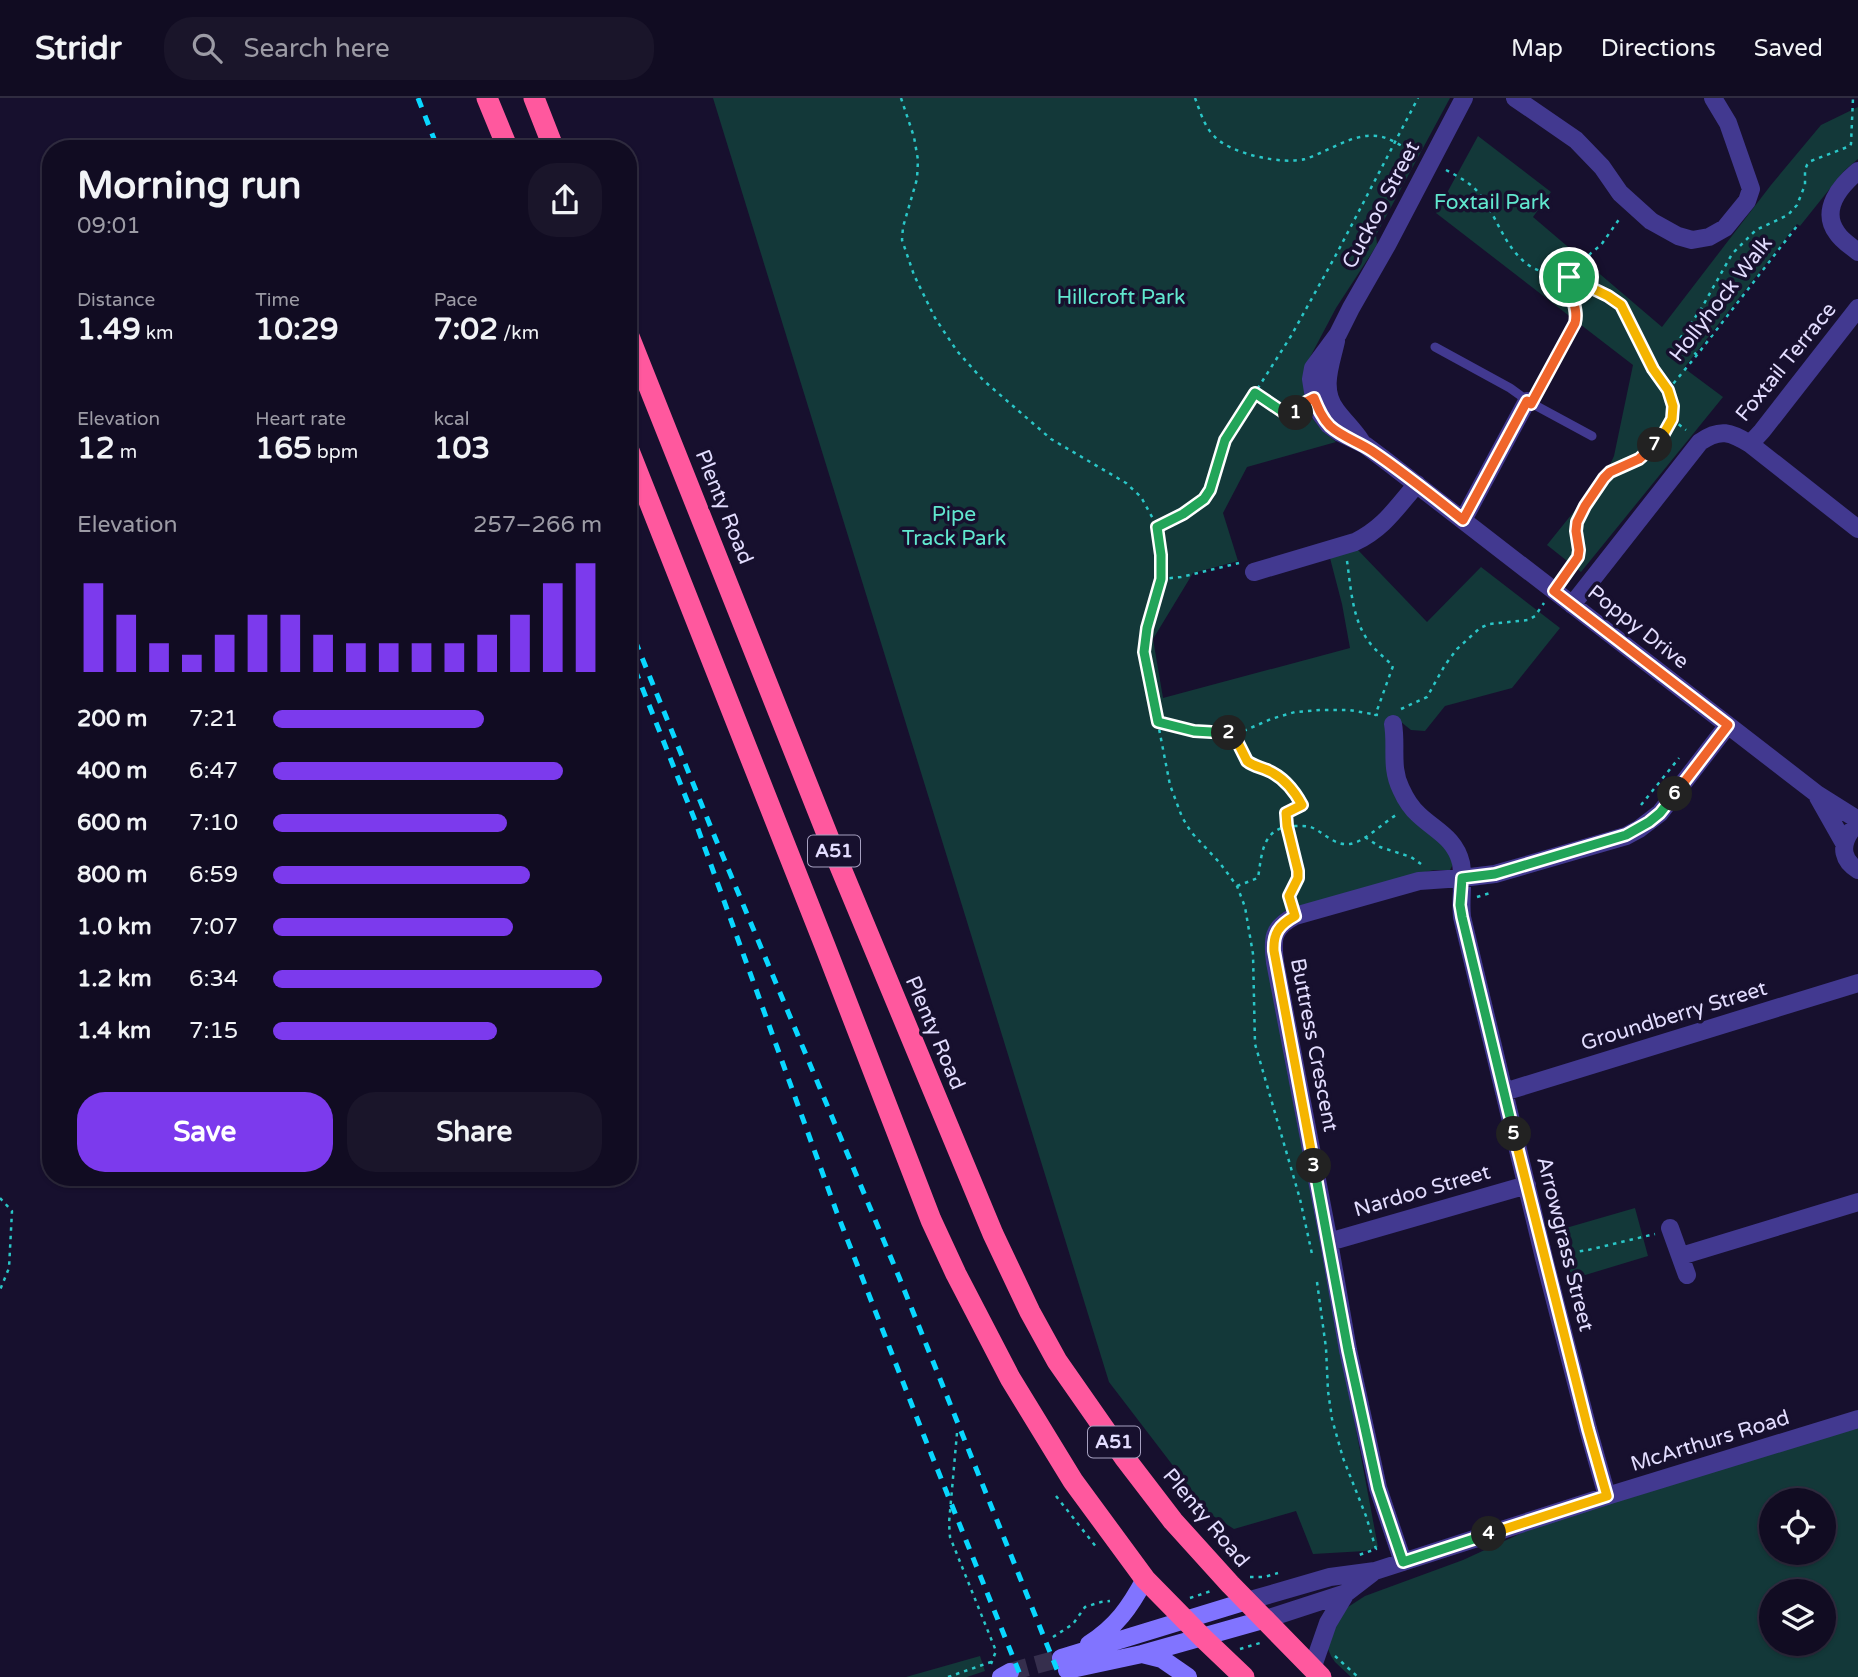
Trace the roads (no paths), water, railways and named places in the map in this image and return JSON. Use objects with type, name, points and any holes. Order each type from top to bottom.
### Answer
[{"type":"highway","points":[[487,98],[504,140]]},
{"type":"highway","points":[[534,98],[550,140]]},
{"type":"highway","name":"Plenty Road","points":[[637,357],[837,859],[987,1221],[1030,1312],[1057,1361],[1124,1457],[1173,1521],[1221,1575],[1317,1673]]},
{"type":"highway","name":"A51","points":[[637,471],[931,1220],[956,1274],[1010,1378],[1073,1481],[1145,1579],[1244,1677]]},
{"type":"street","name":"Cuckoo Street","points":[[1321,397],[1338,334],[1388,245],[1464,98]]},
{"type":"street","points":[[1515,98],[1576,140],[1602,167],[1620,193],[1651,222],[1692,240],[1701,240],[1725,228],[1750,195],[1750,182],[1728,123],[1713,98]]},
{"type":"street","points":[[1858,172],[1831,201],[1830,217],[1838,235],[1858,252]]},
{"type":"street","name":"Foxtail Terrace","points":[[1749,444],[1858,308]]},
{"type":"street","name":"Poppy Drive","points":[[1321,397],[1337,411],[1364,445],[1817,794],[1858,820]]},
{"type":"street","points":[[1463,520],[1529,402]]},
{"type":"street","points":[[1572,605],[1700,442],[1711,436],[1729,433],[1737,436],[1858,529]]},
{"type":"street","points":[[1251,567],[1344,545],[1370,534],[1382,525],[1417,484]]},
{"type":"street","name":"Arrowgrass Street","points":[[1391,717],[1395,732],[1396,776],[1410,805],[1420,817],[1451,840],[1461,865],[1462,917],[1588,1429],[1607,1496]]},
{"type":"street","points":[[1462,878],[1495,874],[1609,841],[1639,829],[1660,813],[1728,725]]},
{"type":"street","name":"Poppy Drive","points":[[1817,794],[1844,843],[1846,859],[1858,870]]},
{"type":"street","points":[[1844,843],[1849,833],[1858,827]]},
{"type":"street","name":"Buttress Crescent","points":[[1403,1562],[1378,1488],[1348,1350],[1273,940],[1286,920],[1295,916],[1419,881],[1462,878]]},
{"type":"street","name":"Groundberry Street","points":[[1504,1092],[1858,983]]},
{"type":"street","name":"Nardoo Street","points":[[1329,1241],[1527,1185]]},
{"type":"street","points":[[1681,1256],[1858,1202]]},
{"type":"street","points":[[1670,1229],[1687,1275]]},
{"type":"street","name":"McArthurs Road","points":[[1247,1601],[1329,1577],[1375,1571],[1858,1419]]},
{"type":"street","name":"McArthurs Road","points":[[1266,1619],[1346,1593],[1375,1571]]},
{"type":"street","points":[[1067,1661],[1100,1637],[1120,1618],[1145,1579]]},
{"type":"street","name":"McArthurs Road","points":[[1317,1673],[1328,1623],[1346,1593]]},
{"type":"street","points":[[1067,1661],[1247,1601]]},
{"type":"street","points":[[1067,1661],[1142,1654],[1266,1619]]},
{"type":"street","points":[[1142,1654],[1162,1659],[1188,1677]]},
{"type":"lane","points":[[1435,347],[1592,436]]},
{"type":"tunnel","points":[[1010,1672],[1061,1658]]},
{"type":"railway","points":[[418,98],[434,140]]},
{"type":"railway","points":[[637,645],[899,1277],[1060,1677]]},
{"type":"railway","points":[[637,675],[694,818],[837,1213],[1021,1677]]},
{"type":"park label","name":"Foxtail Park","points":[[1492,202]]},
{"type":"park label","name":"Hillcroft Park","points":[[1121,297]]},
{"type":"park label","name":"Pipe Track Park","points":[[954,526]]}]
